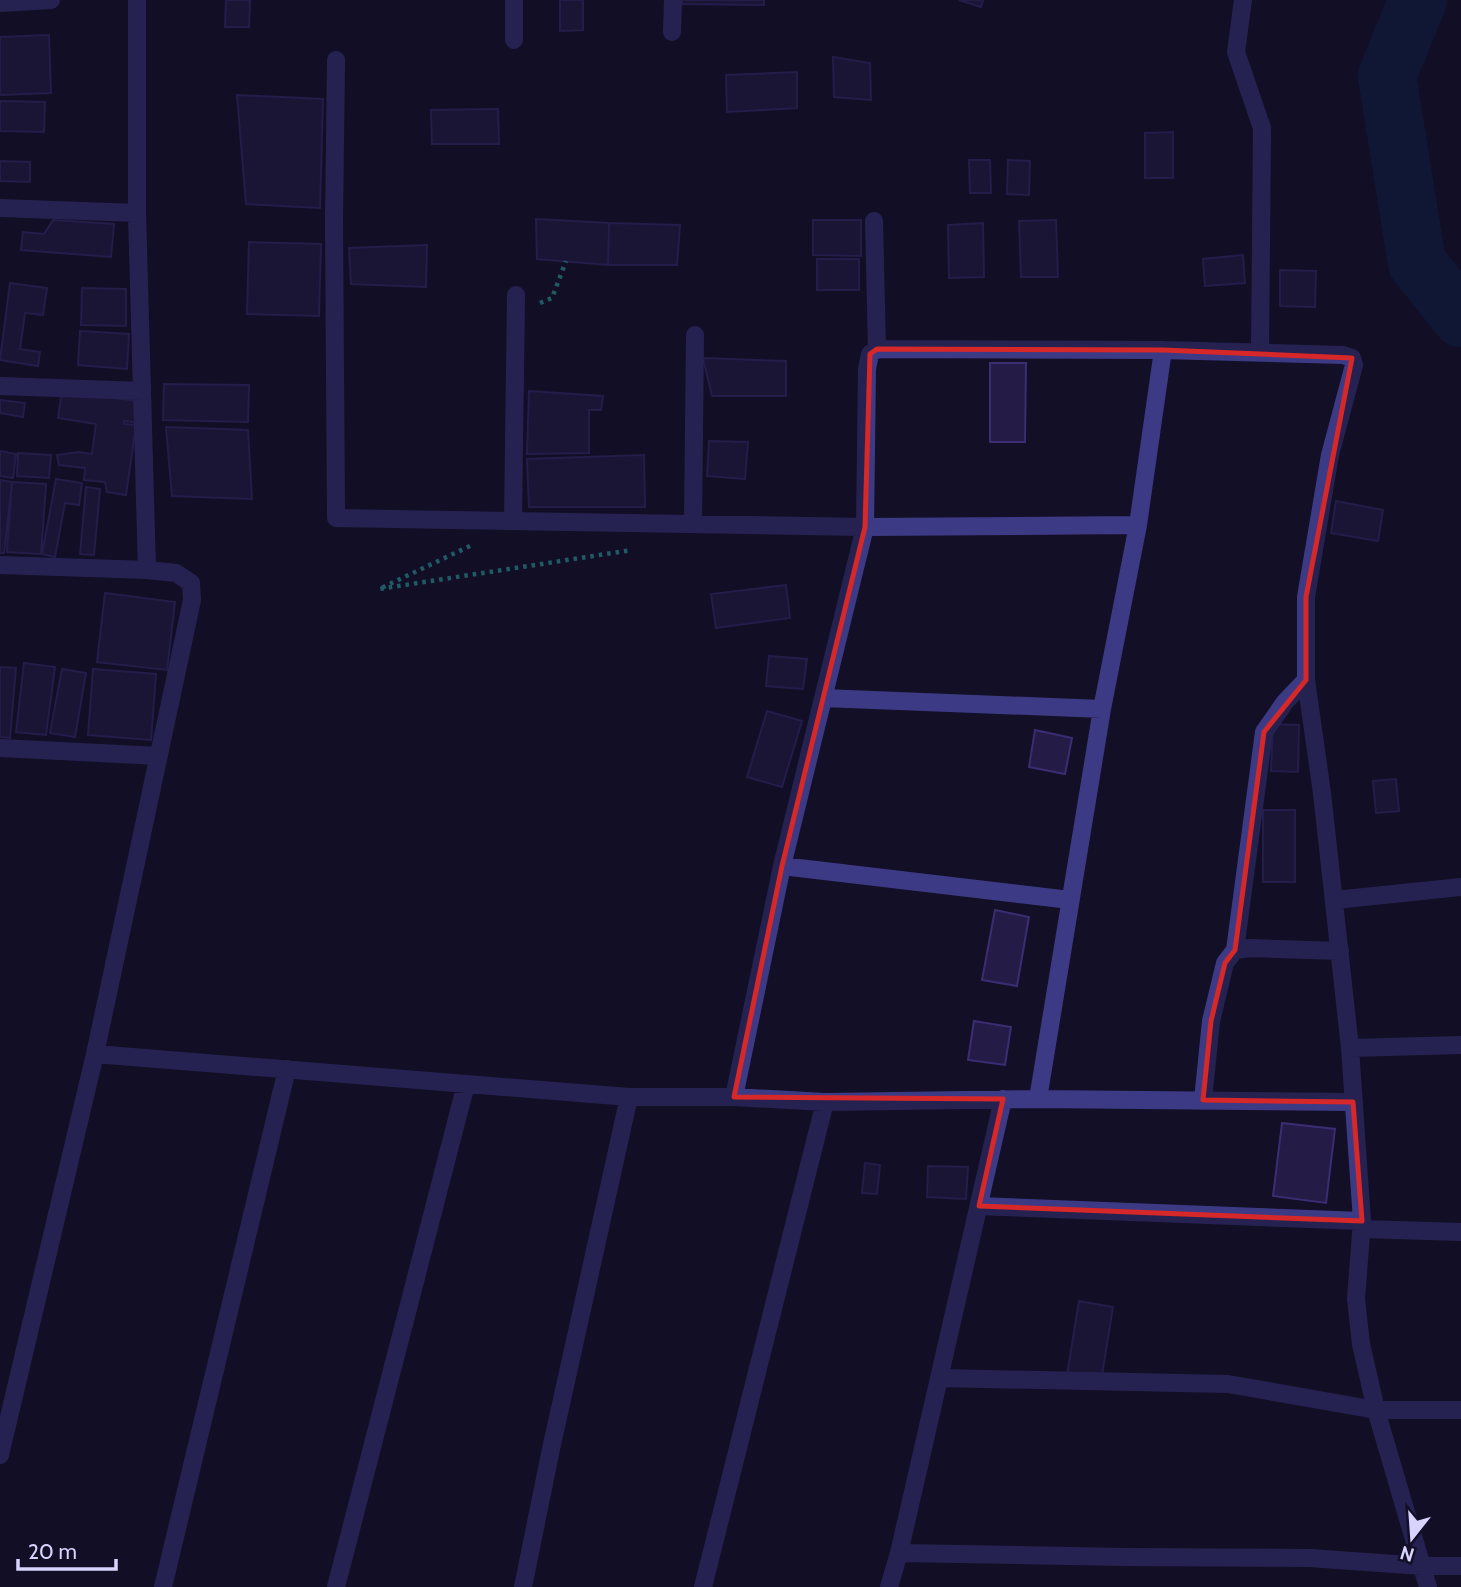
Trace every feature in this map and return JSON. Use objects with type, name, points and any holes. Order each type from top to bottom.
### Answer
[{"type":"street","points":[[0,3],[51,0]]},
{"type":"street","points":[[137,0],[137,213],[147,570]]},
{"type":"street","points":[[514,0],[514,40]]},
{"type":"street","points":[[671,32],[673,0]]},
{"type":"street","points":[[1243,0],[1236,51],[1262,128],[1259,352]]},
{"type":"street","points":[[336,60],[336,518],[865,527],[1138,525]]},
{"type":"street","points":[[0,208],[137,213]]},
{"type":"street","points":[[874,221],[877,349]]},
{"type":"street","points":[[513,521],[516,295]]},
{"type":"street","points":[[693,524],[695,335]]},
{"type":"street","points":[[734,1097],[782,866],[865,527],[867,369],[870,354],[877,349],[1163,349],[1343,355],[1352,358],[1354,365],[1330,455],[1306,597],[1306,680],[1335,900],[1350,1048],[1362,1225],[1356,1299],[1361,1344],[1376,1410],[1429,1587]]},
{"type":"street","points":[[1038,1099],[1102,709],[1138,525],[1163,349]]},
{"type":"street","points":[[0,386],[142,391]]},
{"type":"street","points":[[0,565],[176,573],[191,583],[192,600],[95,1054],[0,1455]]},
{"type":"street","points":[[1203,1100],[1211,1021],[1225,963],[1235,950],[1264,732],[1285,702],[1306,680]]},
{"type":"street","points":[[822,698],[1102,709]]},
{"type":"street","points":[[0,748],[159,756]]},
{"type":"street","points":[[782,866],[1070,900]]},
{"type":"street","points":[[1335,900],[1461,887]]},
{"type":"street","points":[[1235,950],[1251,948],[1340,951]]},
{"type":"street","points":[[1350,1048],[1461,1045]]},
{"type":"street","points":[[95,1054],[629,1097],[734,1097],[825,1102],[1003,1099],[1353,1102]]},
{"type":"street","points":[[163,1587],[287,1069]]},
{"type":"street","points":[[336,1587],[466,1084]]},
{"type":"street","points":[[523,1587],[629,1097]]},
{"type":"street","points":[[889,1587],[1003,1099]]},
{"type":"street","points":[[703,1587],[825,1102]]},
{"type":"street","points":[[979,1206],[1461,1232]]},
{"type":"street","points":[[939,1378],[1228,1384],[1376,1410],[1461,1410]]},
{"type":"street","points":[[899,1553],[1310,1558],[1461,1566]]},
{"type":"path","points":[[533,307],[552,298],[566,261]]},
{"type":"path","points":[[473,544],[379,589],[637,550]]},
{"type":"highlighted area","points":[[877,349],[1163,350],[1352,358],[1306,597],[1306,680],[1264,732],[1235,950],[1225,963],[1211,1021],[1203,1100],[1353,1102],[1362,1221],[979,1206],[1003,1099],[734,1097],[782,866],[865,527],[870,354]]},
{"type":"building","points":[[226,0],[250,0],[249,27],[225,27]]},
{"type":"building","points":[[560,0],[583,0],[583,30],[560,31]]},
{"type":"building","points":[[682,0],[764,0],[764,5],[682,4]]},
{"type":"building","points":[[959,0],[983,0],[981,7]]},
{"type":"building","points":[[49,35],[51,93],[0,95],[0,37]]},
{"type":"building","points":[[833,57],[870,63],[871,100],[834,97]]},
{"type":"building","points":[[797,72],[797,108],[727,112],[726,75]]},
{"type":"building","points":[[237,95],[323,99],[320,208],[246,204]]},
{"type":"building","points":[[0,101],[45,102],[44,132],[0,131]]},
{"type":"building","points":[[498,109],[499,144],[432,144],[431,110]]},
{"type":"building","points":[[1173,132],[1173,178],[1145,178],[1145,133]]},
{"type":"building","points":[[969,160],[990,160],[991,193],[970,193]]},
{"type":"building","points":[[1008,160],[1030,161],[1029,195],[1007,194]]},
{"type":"building","points":[[0,161],[30,162],[30,182],[0,181]]},
{"type":"building","points":[[536,219],[609,223],[608,265],[537,259]]},
{"type":"building","points":[[53,220],[114,224],[111,257],[21,250],[23,232],[44,234]]},
{"type":"building","points":[[813,220],[861,220],[861,256],[813,255]]},
{"type":"building","points":[[1056,220],[1058,277],[1021,277],[1019,221]]},
{"type":"building","points":[[609,223],[680,225],[677,265],[608,265]]},
{"type":"building","points":[[983,223],[984,277],[949,278],[948,225]]},
{"type":"building","points":[[249,242],[321,244],[319,316],[247,314]]},
{"type":"building","points":[[427,245],[426,287],[351,284],[349,248]]},
{"type":"building","points":[[1243,255],[1245,283],[1205,286],[1203,259]]},
{"type":"building","points":[[817,259],[859,259],[859,290],[817,290]]},
{"type":"building","points":[[1280,270],[1316,271],[1315,307],[1280,306]]},
{"type":"building","points":[[10,283],[47,288],[43,315],[25,313],[20,349],[40,352],[38,366],[0,360]]},
{"type":"building","points":[[82,288],[126,289],[126,326],[81,325]]},
{"type":"building","points":[[80,331],[129,334],[127,369],[78,365]]},
{"type":"building","points":[[703,358],[786,361],[786,396],[712,396]]},
{"type":"building","points":[[990,363],[1026,363],[1025,442],[990,442]]},
{"type":"building","points":[[164,384],[249,385],[248,422],[163,420]]},
{"type":"building","points":[[62,390],[142,402],[139,423],[124,421],[124,424],[136,425],[126,495],[107,492],[105,482],[84,480],[85,468],[59,465],[57,455],[78,452],[92,454],[96,424],[58,418]]},
{"type":"building","points":[[529,391],[603,396],[601,410],[589,410],[589,453],[527,454]]},
{"type":"building","points":[[0,400],[25,403],[23,417],[0,413]]},
{"type":"building","points":[[166,427],[248,430],[252,499],[172,496]]},
{"type":"building","points":[[709,441],[748,442],[745,479],[707,476]]},
{"type":"building","points":[[0,451],[16,454],[13,478],[0,476]]},
{"type":"building","points":[[18,453],[51,455],[49,478],[17,476]]},
{"type":"building","points":[[644,455],[645,507],[529,507],[527,459]]},
{"type":"building","points":[[56,479],[82,483],[79,505],[65,503],[55,557],[42,554]]},
{"type":"building","points":[[0,480],[12,482],[4,553],[0,553]]},
{"type":"building","points":[[12,482],[46,484],[41,554],[7,552]]},
{"type":"building","points":[[86,487],[100,489],[94,555],[80,554]]},
{"type":"building","points":[[1336,501],[1383,510],[1378,541],[1331,533]]},
{"type":"building","points":[[786,585],[790,618],[716,628],[711,594]]},
{"type":"building","points":[[105,593],[175,602],[167,670],[97,662]]},
{"type":"building","points":[[769,656],[807,659],[803,689],[766,686]]},
{"type":"building","points":[[24,663],[55,667],[46,735],[16,732]]},
{"type":"building","points":[[0,667],[16,668],[10,738],[0,737]]},
{"type":"building","points":[[62,669],[86,673],[75,737],[50,733]]},
{"type":"building","points":[[93,669],[156,674],[151,740],[88,735]]},
{"type":"building","points":[[767,711],[802,721],[782,787],[747,777]]},
{"type":"building","points":[[1273,724],[1299,725],[1298,772],[1271,771]]},
{"type":"building","points":[[1035,730],[1072,738],[1065,774],[1029,767]]},
{"type":"building","points":[[1396,779],[1399,811],[1376,813],[1373,781]]},
{"type":"building","points":[[1263,810],[1295,810],[1295,882],[1263,882]]},
{"type":"building","points":[[995,910],[1029,917],[1017,986],[982,980]]},
{"type":"building","points":[[974,1021],[1011,1027],[1005,1065],[968,1060]]},
{"type":"building","points":[[1282,1123],[1335,1129],[1326,1203],[1273,1196]]},
{"type":"building","points":[[865,1163],[880,1165],[877,1194],[862,1193]]},
{"type":"building","points":[[928,1166],[968,1167],[966,1199],[927,1197]]},
{"type":"building","points":[[1079,1301],[1113,1307],[1101,1381],[1067,1375]]},
{"type":"waterway","points":[[1418,0],[1387,76],[1417,263],[1461,318]]}]
